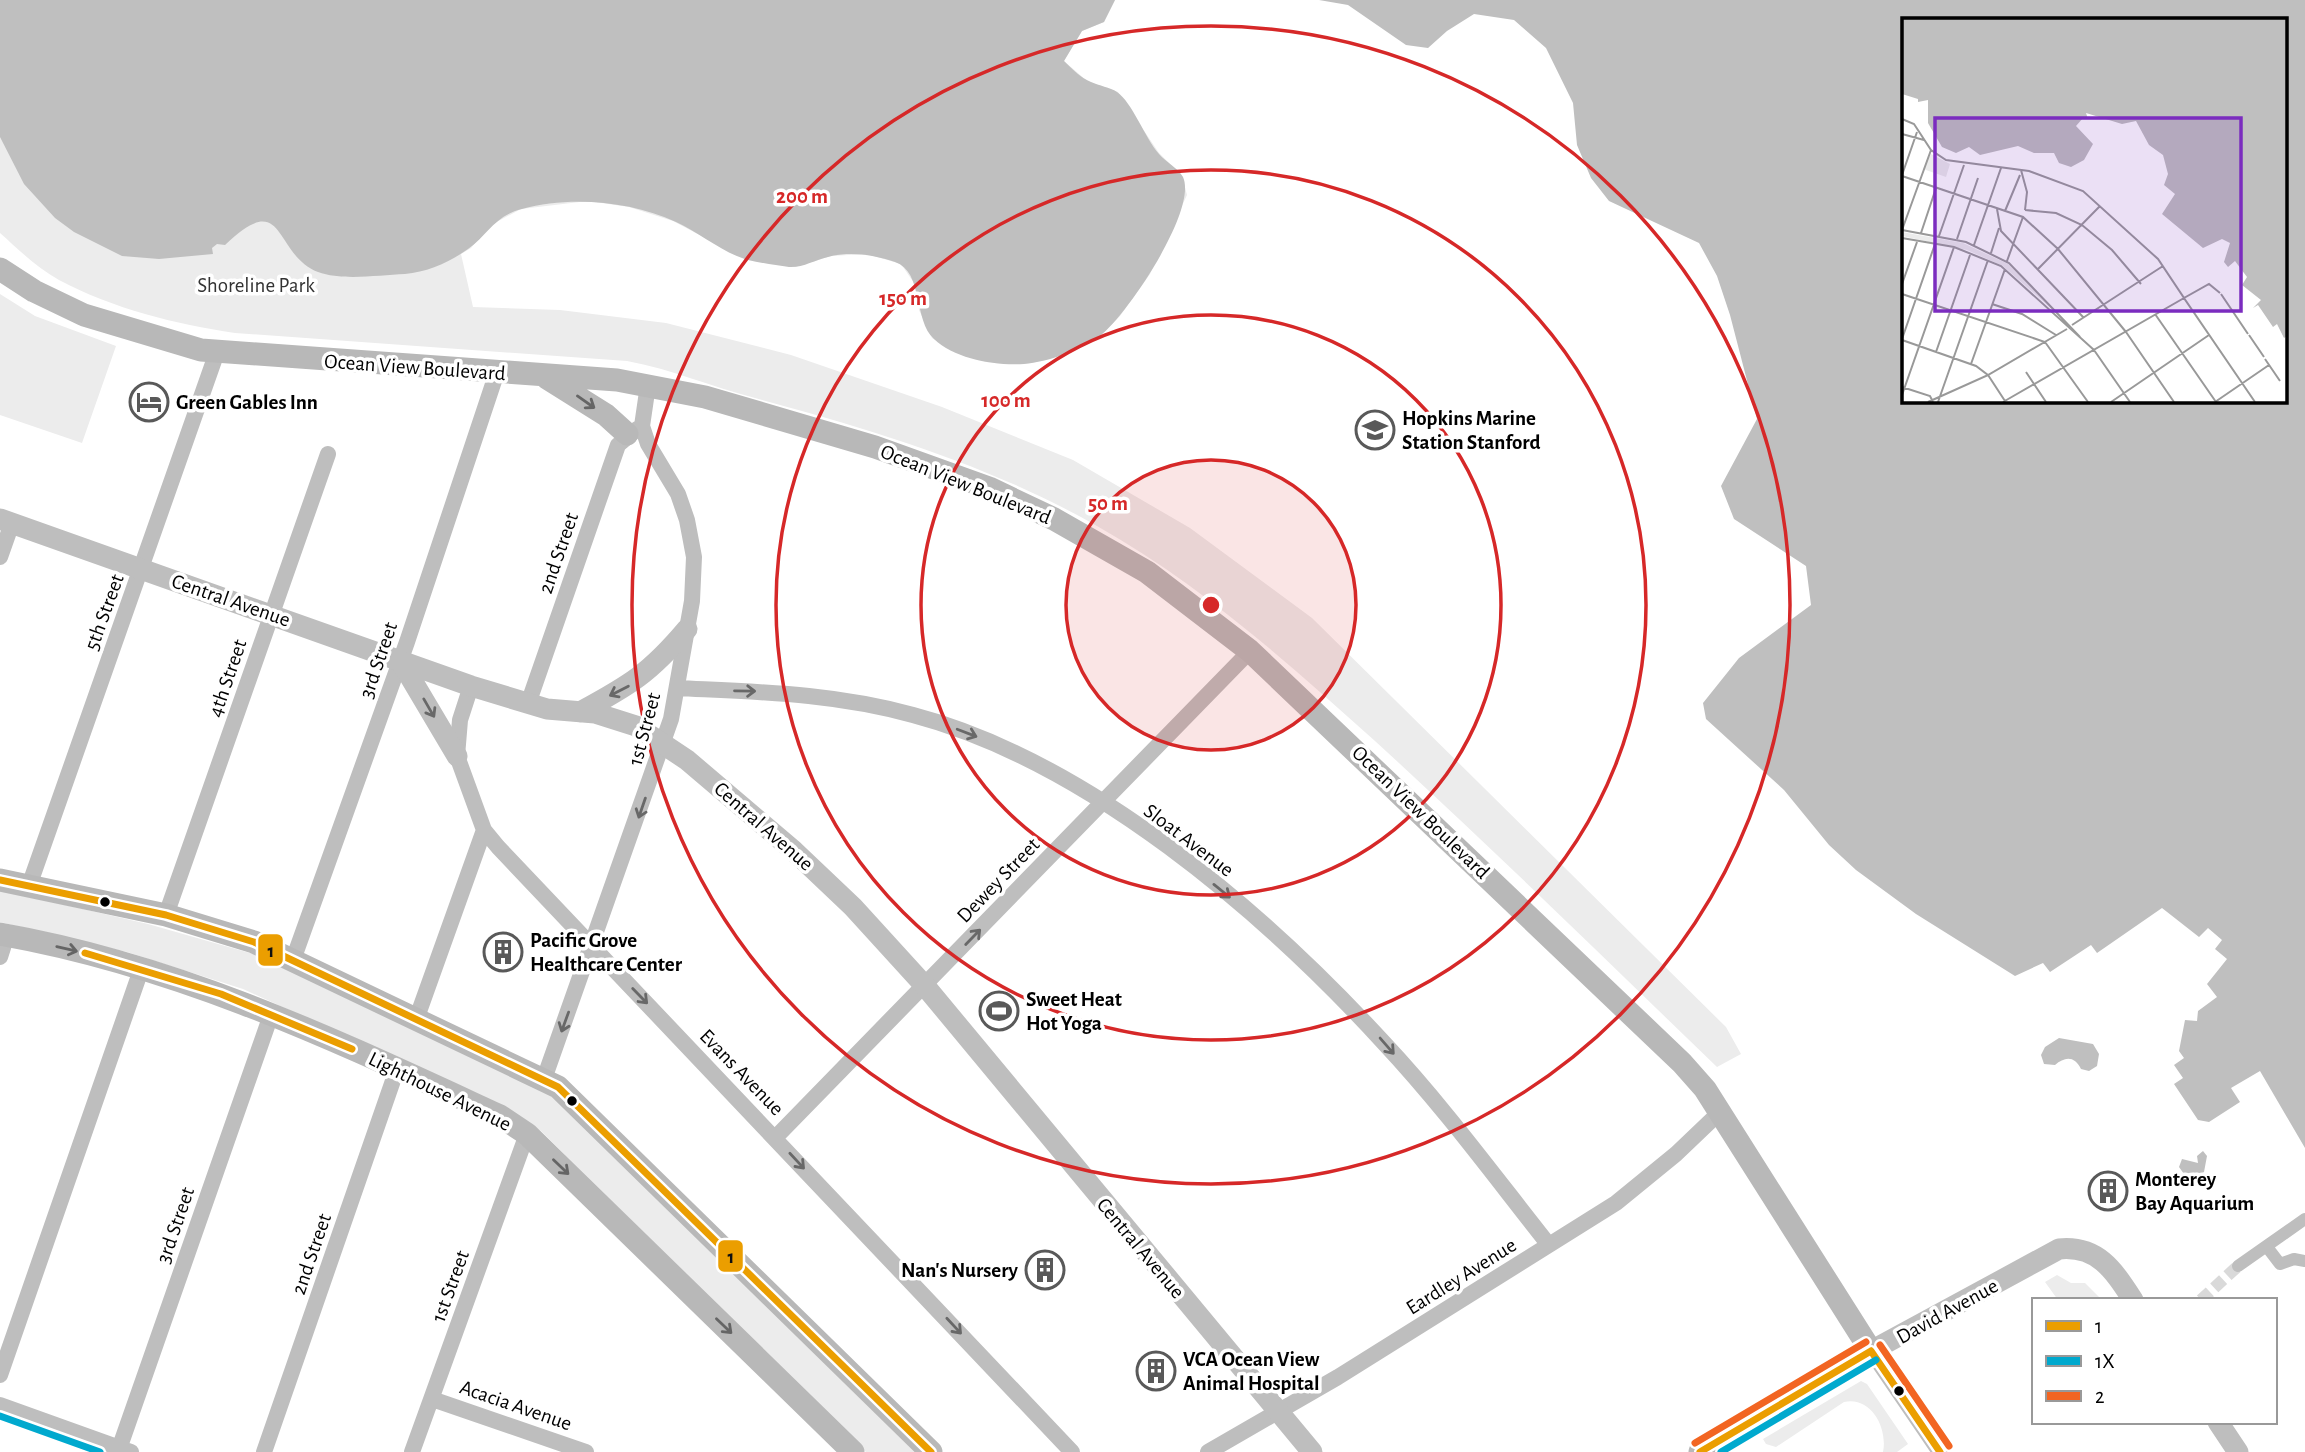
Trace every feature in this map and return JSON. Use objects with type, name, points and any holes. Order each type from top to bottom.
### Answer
[{"type":"main road","name":"Ocean View Boulevard","points":[[0,269],[34,291],[84,315],[181,346],[216,352],[648,384],[705,397],[863,443],[989,488],[1114,551],[1158,580],[1250,651],[1682,1063],[1720,1112],[1871,1351]]},
{"type":"main road","points":[[541,374],[635,430]]},
{"type":"main road","points":[[0,880],[166,915],[231,934],[293,960],[563,1090],[931,1452]]},
{"type":"main road","name":"Lighthouse Avenue","points":[[2,942],[142,967],[272,1012],[499,1116],[527,1134],[852,1452]]},
{"type":"main road","name":"David Avenue","points":[[1700,1452],[1871,1351]]},
{"type":"street","name":"5th Street","points":[[29,886],[216,352]]},
{"type":"street","name":"3rd Street","points":[[293,960],[400,660],[497,372]]},
{"type":"street","points":[[635,430],[648,384]]},
{"type":"street","name":"1st Street","points":[[544,1079],[664,743],[687,629],[694,579],[692,538],[678,495],[648,444],[635,430]]},
{"type":"street","name":"2nd Street","points":[[527,704],[618,445],[635,430]]},
{"type":"street","name":"4th Street","points":[[166,915],[328,454]]},
{"type":"street","name":"Central Avenue","points":[[6,521],[471,686],[527,704],[622,720],[664,743],[732,796],[853,907],[925,986],[1312,1452]]},
{"type":"street","points":[[0,556],[6,521]]},
{"type":"street","points":[[580,712],[632,684],[665,656],[687,629]]},
{"type":"street","name":"Dewey Street","points":[[775,1138],[1250,651]]},
{"type":"street","points":[[400,660],[457,756]]},
{"type":"street","name":"Evans Avenue","points":[[471,686],[460,720],[457,756],[484,830],[1072,1452]]},
{"type":"street","name":"Sloat Avenue","points":[[677,688],[825,696],[914,715],[977,737],[1024,758],[1104,803],[1213,884],[1333,989],[1386,1045],[1549,1245]]},
{"type":"street","points":[[416,1020],[484,830]]},
{"type":"street","points":[[0,1375],[142,967]]},
{"type":"street","name":"3rd Street","points":[[123,1451],[272,1012]]},
{"type":"street","name":"2nd Street","points":[[264,1452],[397,1069]]},
{"type":"street","name":"Eardley Avenue","points":[[1208,1452],[1338,1377],[1616,1203],[1676,1154],[1720,1112]]},
{"type":"street","name":"1st Street","points":[[412,1452],[527,1134]]},
{"type":"street","points":[[2238,1266],[2305,1219]]},
{"type":"street","points":[[2267,1247],[2280,1264],[2294,1259],[2305,1261]]},
{"type":"street","name":"David Avenue","points":[[1871,1351],[2059,1249],[2078,1249],[2105,1261],[2132,1298]]},
{"type":"street","points":[[1871,1351],[1940,1452]]},
{"type":"street","name":"Acacia Avenue","points":[[432,1399],[586,1452]]},
{"type":"street","points":[[0,1405],[123,1451]]},
{"type":"street","points":[[2219,1424],[2238,1452]]},
{"type":"green space","name":"Shoreline Park","points":[[0,0],[1115,0],[1104,22],[1082,31],[1064,61],[1087,81],[1118,92],[1159,153],[1182,176],[1187,195],[1150,274],[1120,316],[1100,336],[1075,349],[1024,364],[986,362],[954,351],[932,338],[919,310],[914,283],[901,264],[867,254],[831,256],[795,267],[745,259],[673,221],[629,207],[588,201],[521,209],[489,226],[471,248],[461,254],[473,307],[560,310],[666,323],[791,355],[942,407],[1073,460],[1190,528],[1312,618],[1726,1027],[1741,1054],[1717,1067],[1375,741],[1242,626],[1172,573],[1135,549],[1056,504],[1015,485],[887,436],[643,364],[235,333],[167,320],[123,307],[59,280],[28,258],[0,233]]},
{"type":"green space","points":[[0,294],[35,316],[116,346],[82,443],[0,415]]},
{"type":"green space","points":[[0,890],[148,924],[257,955],[554,1096],[916,1452],[866,1452],[541,1131],[512,1111],[243,989],[127,952],[0,922]]},
{"type":"green space","points":[[2057,1275],[2071,1283],[2085,1283],[2100,1298],[2057,1298],[2045,1282]]},
{"type":"green space","points":[[1861,1381],[1867,1384],[1908,1444],[1897,1452],[1883,1452],[1883,1433],[1876,1416],[1870,1409],[1854,1401],[1844,1402],[1776,1447],[1766,1444],[1763,1439]]},
{"type":"shaded area","points":[[0,0],[1115,0],[1104,22],[1082,31],[1064,61],[1084,78],[1114,90],[1123,97],[1154,147],[1183,177],[1185,192],[1180,213],[1157,261],[1112,324],[1100,336],[1074,350],[1054,358],[1024,364],[976,360],[953,352],[934,339],[927,331],[910,276],[904,267],[895,262],[853,254],[836,255],[794,267],[753,261],[730,253],[676,222],[620,205],[560,203],[512,212],[454,258],[430,269],[405,274],[349,277],[318,272],[304,264],[278,230],[269,223],[259,222],[225,245],[217,244],[212,248],[213,254],[159,259],[122,256],[74,232],[55,218],[24,184],[0,137]]},
{"type":"shaded area","points":[[1319,0],[2305,0],[2305,1148],[2260,1071],[2231,1088],[2240,1102],[2209,1122],[2198,1120],[2174,1084],[2183,1078],[2174,1065],[2184,1058],[2179,1051],[2185,1020],[2197,1021],[2198,1011],[2217,997],[2207,984],[2227,959],[2215,949],[2222,940],[2208,928],[2199,937],[2162,908],[2097,953],[2091,945],[2050,972],[2043,963],[2015,976],[1916,914],[1856,870],[1829,845],[1784,790],[1706,719],[1703,703],[1739,658],[1811,605],[1806,566],[1734,519],[1721,486],[1757,419],[1717,276],[1699,243],[1609,201],[1591,178],[1577,145],[1573,103],[1546,48],[1514,20],[1474,14],[1447,31],[1428,48],[1406,45],[1348,5]]},
{"type":"shaded area","points":[[2059,1038],[2093,1044],[2099,1054],[2097,1066],[2089,1071],[2081,1069],[2070,1059],[2055,1065],[2044,1064],[2041,1055],[2045,1047]]},
{"type":"shaded area","points":[[2203,1151],[2207,1156],[2204,1172],[2197,1177],[2184,1174],[2179,1167],[2182,1159],[2198,1163],[2197,1156]]},
{"type":"tunnel","points":[[2203,1298],[2238,1266]]},
{"type":"transit line","name":"1","points":[[0,880],[166,915],[254,942],[558,1087],[931,1452]]},
{"type":"transit line","name":"1","points":[[85,953],[221,994],[352,1049]]},
{"type":"transit line","name":"2","points":[[1695,1443],[1866,1342]]},
{"type":"transit line","name":"2","points":[[1880,1345],[1949,1446]]},
{"type":"transit line","name":"1","points":[[1871,1351],[1940,1452]]},
{"type":"transit line","name":"1","points":[[1700,1452],[1871,1351]]},
{"type":"transit line","name":"1X","points":[[1721,1452],[1876,1360]]},
{"type":"transit line","name":"1X","points":[[0,1416],[100,1452]]},
{"type":"place","name":"Green Gables Inn","points":[[149,402]]},
{"type":"place","name":"Hopkins Marine Station Stanford","points":[[1375,430]]},
{"type":"place","name":"Pacific Grove Healthcare Center","points":[[503,952]]},
{"type":"place","name":"Sweet Heat Hot Yoga","points":[[999,1011]]},
{"type":"place","name":"Monterey Bay Aquarium","points":[[2108,1191]]},
{"type":"place","name":"Nan's Nursery","points":[[1045,1270]]},
{"type":"place","name":"VCA Ocean View Animal Hospital","points":[[1156,1371]]}]
